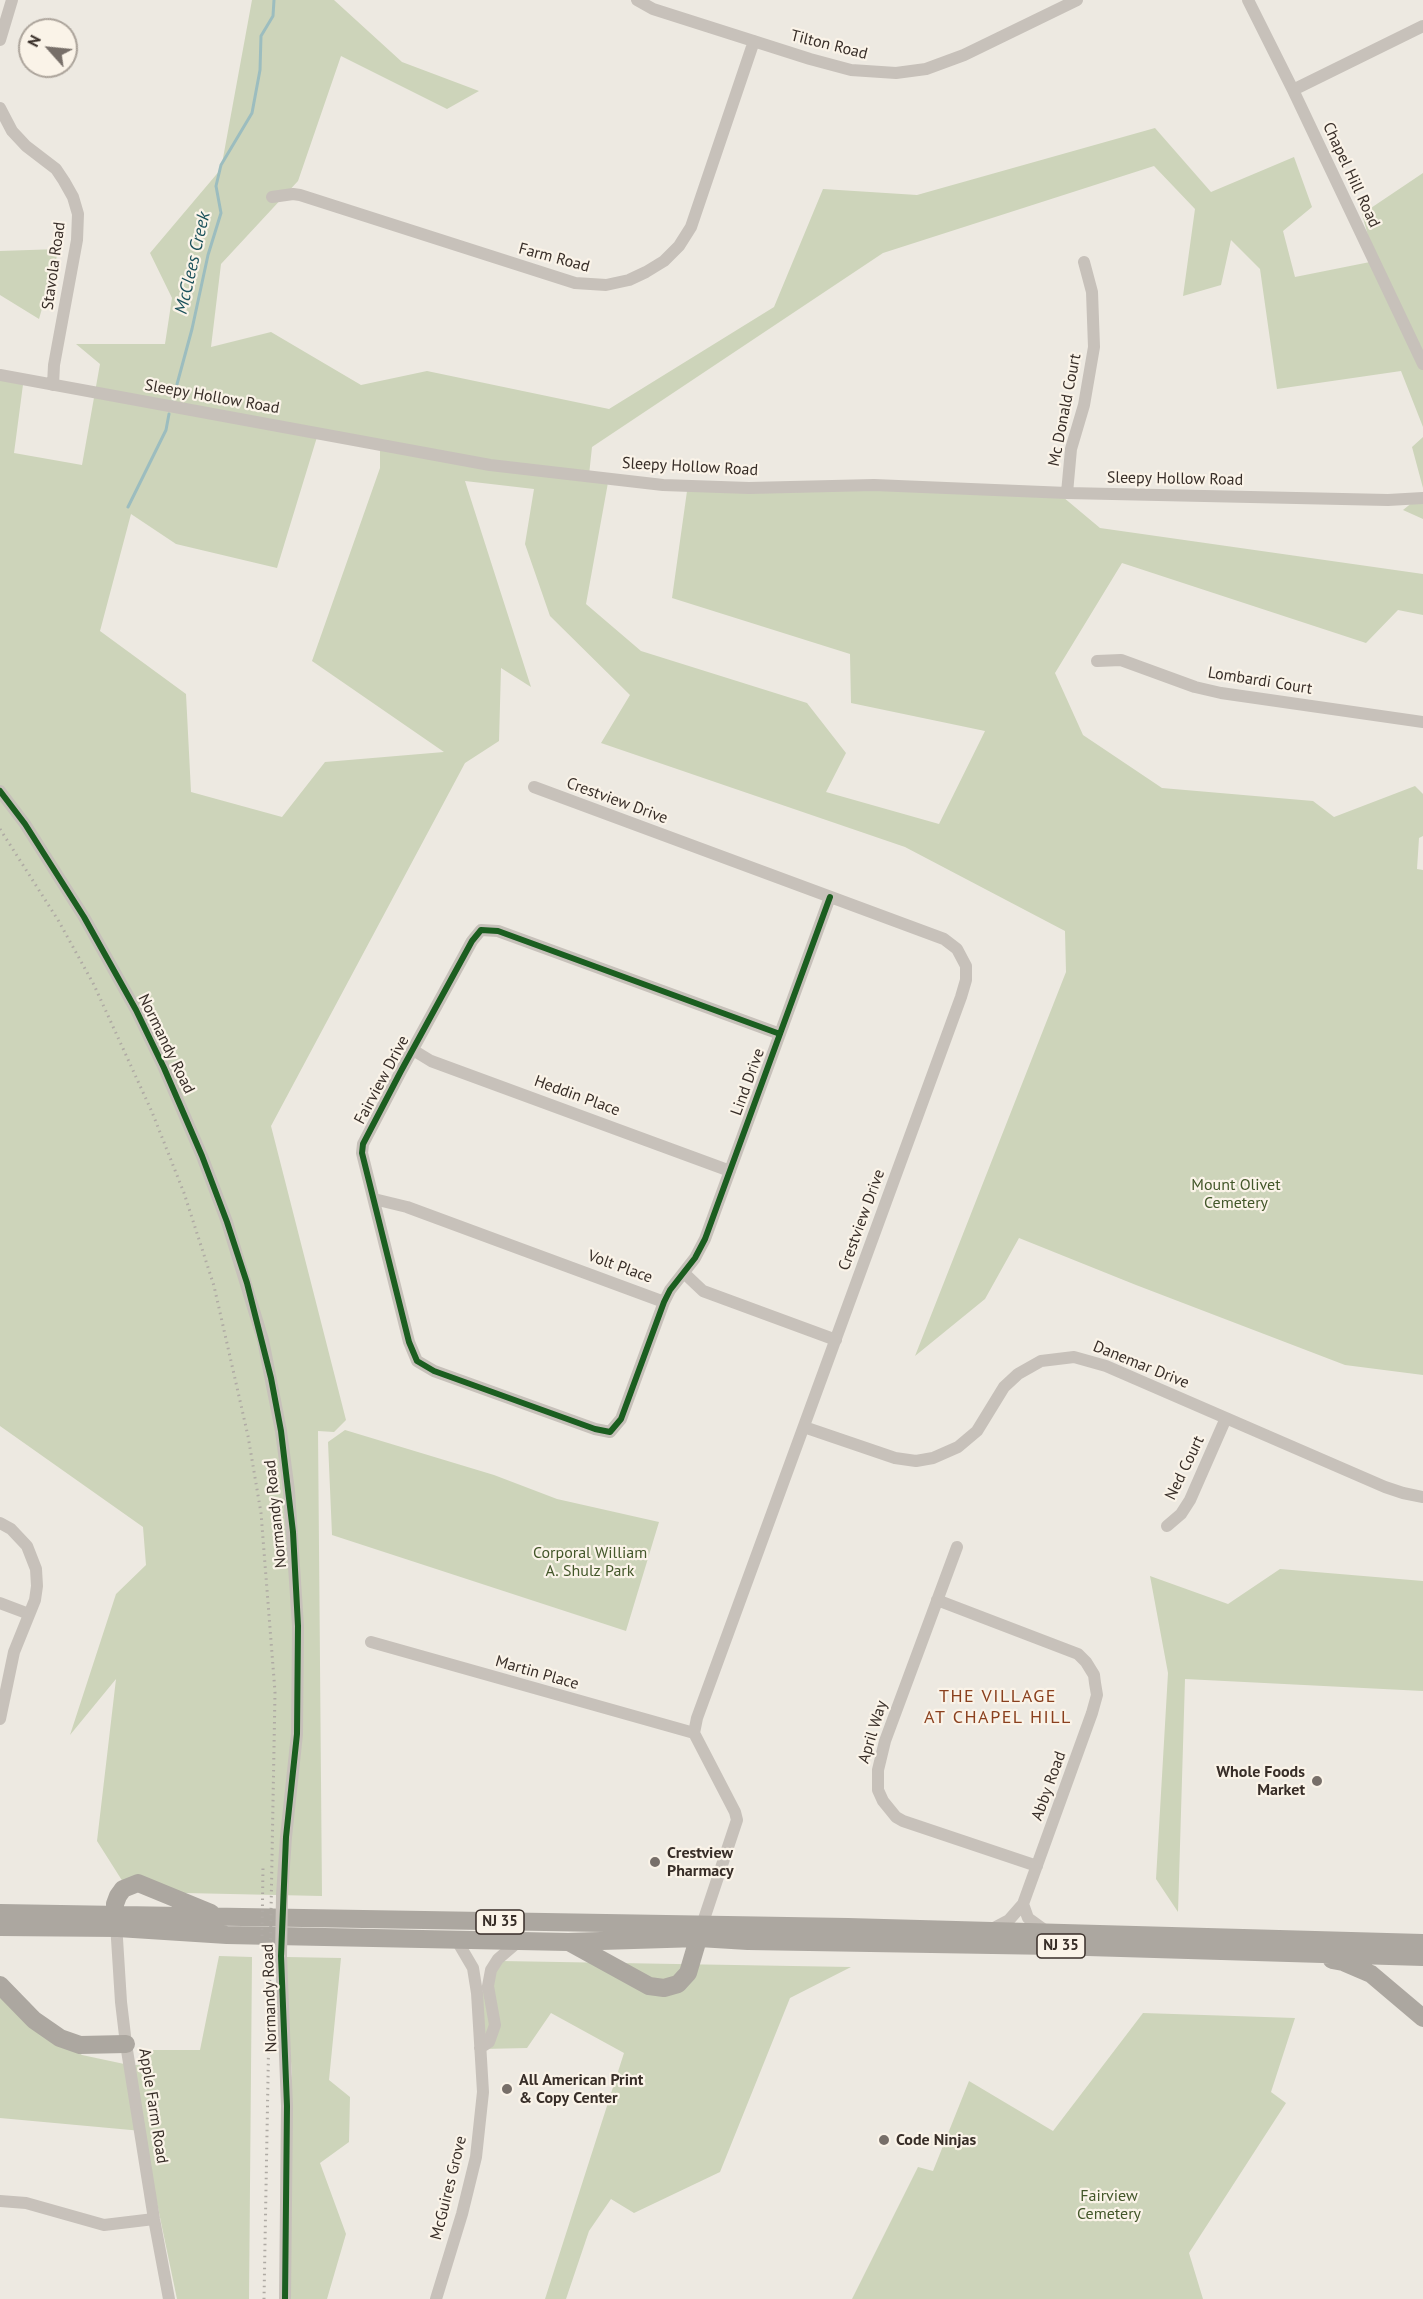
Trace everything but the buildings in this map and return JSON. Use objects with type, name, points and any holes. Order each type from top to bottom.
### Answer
[{"type":"highway","points":[[116,1922],[115,1904],[118,1896],[123,1889],[138,1883],[194,1907],[233,1918]]},
{"type":"highway","name":"NJ 35","points":[[0,1913],[116,1922],[227,1935],[568,1942],[701,1931],[748,1941],[1295,1952],[1423,1957]]},
{"type":"highway","name":"NJ 35","points":[[0,1927],[233,1918],[701,1931],[1050,1933],[1423,1943]]},
{"type":"highway","points":[[568,1942],[649,1986],[664,1988],[678,1984],[688,1973],[701,1931]]},
{"type":"highway","points":[[1295,1952],[1343,1962],[1371,1974],[1423,2018]]},
{"type":"highway","points":[[0,1985],[34,2020],[60,2038],[80,2045],[126,2044]]},
{"type":"street","points":[[0,40],[12,0]]},
{"type":"street","name":"Tilton Road","points":[[637,0],[654,9],[754,41],[867,73],[912,72],[940,65],[964,56],[1077,0]]},
{"type":"street","name":"Chapel Hill Road","points":[[1248,0],[1423,364]]},
{"type":"street","points":[[1293,90],[1423,26]]},
{"type":"street","name":"Farm Road","points":[[272,197],[300,195],[575,284],[606,285],[628,280],[646,273],[664,261],[679,246],[692,227],[754,41]]},
{"type":"street","name":"Stavola Road","points":[[0,108],[6,121],[19,138],[56,170],[72,196],[78,214],[78,240],[54,365],[53,385]]},
{"type":"street","name":"Mc Donald Court","points":[[1067,493],[1071,449],[1084,405],[1094,347],[1092,291],[1084,262]]},
{"type":"street","name":"Sleepy Hollow Road","points":[[0,375],[490,465],[663,485],[749,488],[874,485],[1067,493],[1388,500],[1423,498]]},
{"type":"street","name":"Lombardi Court","points":[[1097,661],[1121,660],[1195,687],[1221,693],[1423,722]]},
{"type":"street","name":"Crestview Drive","points":[[534,787],[952,944],[964,957],[967,972],[961,997],[697,1719],[694,1733]]},
{"type":"street","name":"Normandy Road","points":[[0,790],[25,824],[84,917],[145,1029],[202,1156],[234,1243],[263,1340],[281,1431],[289,1491],[298,1626],[297,1734],[286,1837],[280,1956],[287,2106],[285,2299]]},
{"type":"street","name":"Lind Drive","points":[[684,1273],[705,1239],[830,897]]},
{"type":"street","name":"Fairview Drive","points":[[664,1302],[621,1419],[610,1432],[595,1429],[434,1371],[417,1361],[409,1342],[374,1199],[363,1164],[363,1144],[472,940],[481,930],[498,931],[780,1034]]},
{"type":"street","name":"Heddin Place","points":[[413,1050],[431,1061],[730,1171]]},
{"type":"street","name":"Volt Place","points":[[374,1199],[407,1207],[664,1302],[670,1290],[684,1273]]},
{"type":"street","points":[[684,1273],[703,1290],[836,1340]]},
{"type":"street","name":"Danemar Drive","points":[[804,1427],[894,1458],[916,1461],[933,1458],[958,1447],[977,1431],[1004,1387],[1018,1374],[1041,1361],[1062,1357],[1087,1359],[1385,1487],[1423,1497]]},
{"type":"street","name":"Ned Court","points":[[1167,1526],[1181,1514],[1191,1500],[1226,1419]]},
{"type":"street","points":[[0,1523],[22,1540],[32,1556],[36,1569],[37,1586],[14,1652],[0,1719]]},
{"type":"street","name":"April Way","points":[[957,1547],[885,1741],[878,1770],[878,1790],[883,1801],[896,1817],[903,1821],[1037,1866]]},
{"type":"street","name":"Abby Road","points":[[937,1600],[1078,1654],[1094,1675],[1097,1695],[1092,1713],[1023,1904],[1010,1920],[987,1932]]},
{"type":"street","points":[[0,1603],[29,1614]]},
{"type":"street","name":"Martin Place","points":[[371,1642],[694,1733]]},
{"type":"street","points":[[694,1733],[737,1820],[701,1931]]},
{"type":"street","points":[[1023,1904],[1028,1918],[1035,1925],[1050,1933]]},
{"type":"street","name":"Apple Farm Road","points":[[116,1922],[120,2002],[169,2299]]},
{"type":"street","name":"McGuires Grove","points":[[436,2299],[462,2214],[476,2157],[483,2092],[473,1968],[456,1940]]},
{"type":"street","points":[[480,2048],[489,2042],[495,2025],[488,1986],[491,1970],[498,1959],[519,1941]]},
{"type":"street","points":[[0,2201],[26,2203],[104,2225],[154,2219]]},
{"type":"green space","name":"Mount Olivet Cemetery","points":[[252,0],[334,0],[402,62],[479,91],[447,109],[341,56],[298,181],[221,264],[211,347],[271,332],[361,385],[427,371],[609,409],[774,307],[823,189],[917,195],[1155,128],[1211,192],[1294,157],[1312,207],[1283,231],[1295,277],[1375,261],[1362,214],[1423,173],[1423,427],[1401,371],[1277,389],[1260,269],[1231,240],[1221,285],[1183,296],[1195,209],[1154,166],[883,253],[592,447],[589,475],[609,477],[586,604],[641,651],[807,703],[846,753],[826,792],[939,824],[985,731],[851,703],[850,654],[672,598],[688,484],[1057,492],[1100,528],[1423,574],[1423,615],[1398,610],[1366,643],[1122,563],[1055,673],[1083,735],[1162,788],[1313,801],[1334,817],[1415,786],[1423,794],[1423,836],[1419,838],[1417,869],[1423,870],[1423,1375],[1345,1365],[1019,1238],[985,1299],[915,1356],[1066,972],[1065,931],[905,847],[601,743],[630,695],[550,616],[525,544],[534,489],[465,481],[531,687],[501,668],[499,741],[465,763],[271,1126],[346,1420],[334,1432],[318,1431],[322,1896],[139,1892],[123,1882],[97,1841],[116,1679],[70,1735],[116,1594],[146,1565],[143,1527],[0,1426],[0,373],[24,377],[14,453],[82,465],[100,364],[76,344],[165,344],[172,298],[150,253],[221,169]],"holes":[[[317,437],[380,448],[380,468],[312,661],[444,752],[325,762],[282,817],[191,792],[186,694],[100,631],[131,514],[176,544],[277,568]]]},
{"type":"green space","points":[[59,249],[39,319],[0,295],[0,251]]},
{"type":"green space","points":[[1423,437],[1423,488],[1412,447]]},
{"type":"green space","points":[[1423,494],[1423,519],[1403,510]]},
{"type":"green space","name":"Corporal William A. Shulz Park","points":[[345,1430],[494,1475],[557,1499],[659,1522],[626,1631],[332,1535],[328,1442]]},
{"type":"green space","points":[[1280,1569],[1423,1581],[1423,1691],[1185,1679],[1178,1912],[1156,1879],[1168,1673],[1150,1576],[1228,1604]]},
{"type":"green space","points":[[219,1956],[252,1957],[249,2299],[177,2299],[142,2131],[0,2118],[0,1994],[82,2055],[129,2065],[141,2065],[153,2050],[200,2050]]},
{"type":"green space","points":[[287,1957],[341,1958],[329,2080],[350,2097],[349,2142],[320,2163],[346,2234],[327,2299],[289,2299],[292,2073],[286,2003]]},
{"type":"green space","points":[[501,1961],[851,1967],[790,1998],[720,2172],[634,2213],[611,2199],[589,2231],[566,2299],[545,2299],[624,2053],[551,2013],[527,2048],[482,2049],[483,1990]]},
{"type":"green space","name":"Fairview Cemetery","points":[[1143,2013],[1295,2018],[1271,2092],[1286,2103],[1189,2253],[1203,2299],[852,2299],[918,2167],[933,2171],[969,2081],[1053,2131]]},
{"type":"waterway","name":"McClees Creek","points":[[173,399],[192,329],[208,255],[221,213],[216,186],[221,165],[252,113],[260,70],[261,36],[273,16],[274,0]]},
{"type":"waterway","name":"McClees Creek","points":[[128,507],[166,430],[169,414]]},
{"type":"railway","points":[[0,829],[58,920],[94,985],[152,1112],[184,1193],[214,1286],[248,1436],[261,1513],[275,1692],[264,2299]]},
{"type":"railway","points":[[262,1936],[263,1867]]},
{"type":"cycle path","points":[[0,791],[25,824],[84,917],[136,1010],[164,1068],[202,1156],[227,1222],[247,1283],[271,1378],[281,1431],[293,1532],[298,1626],[297,1734],[286,1837],[281,1956],[287,2106],[285,2299]]},
{"type":"cycle path","points":[[780,1034],[498,931],[481,930],[472,941],[363,1144],[362,1153],[409,1342],[417,1361],[434,1371],[595,1429],[610,1432],[621,1419],[664,1302],[670,1290],[695,1258],[705,1239],[830,897]]},
{"type":"place","name":"Whole Foods Market","points":[[1317,1781]]},
{"type":"place","name":"Crestview Pharmacy","points":[[655,1862]]},
{"type":"place","name":"All American Print & Copy Center","points":[[507,2089]]},
{"type":"place","name":"Code Ninjas","points":[[884,2140]]},
{"type":"district","name":"THE VILLAGE AT CHAPEL HILL","points":[[998,1707]]}]
